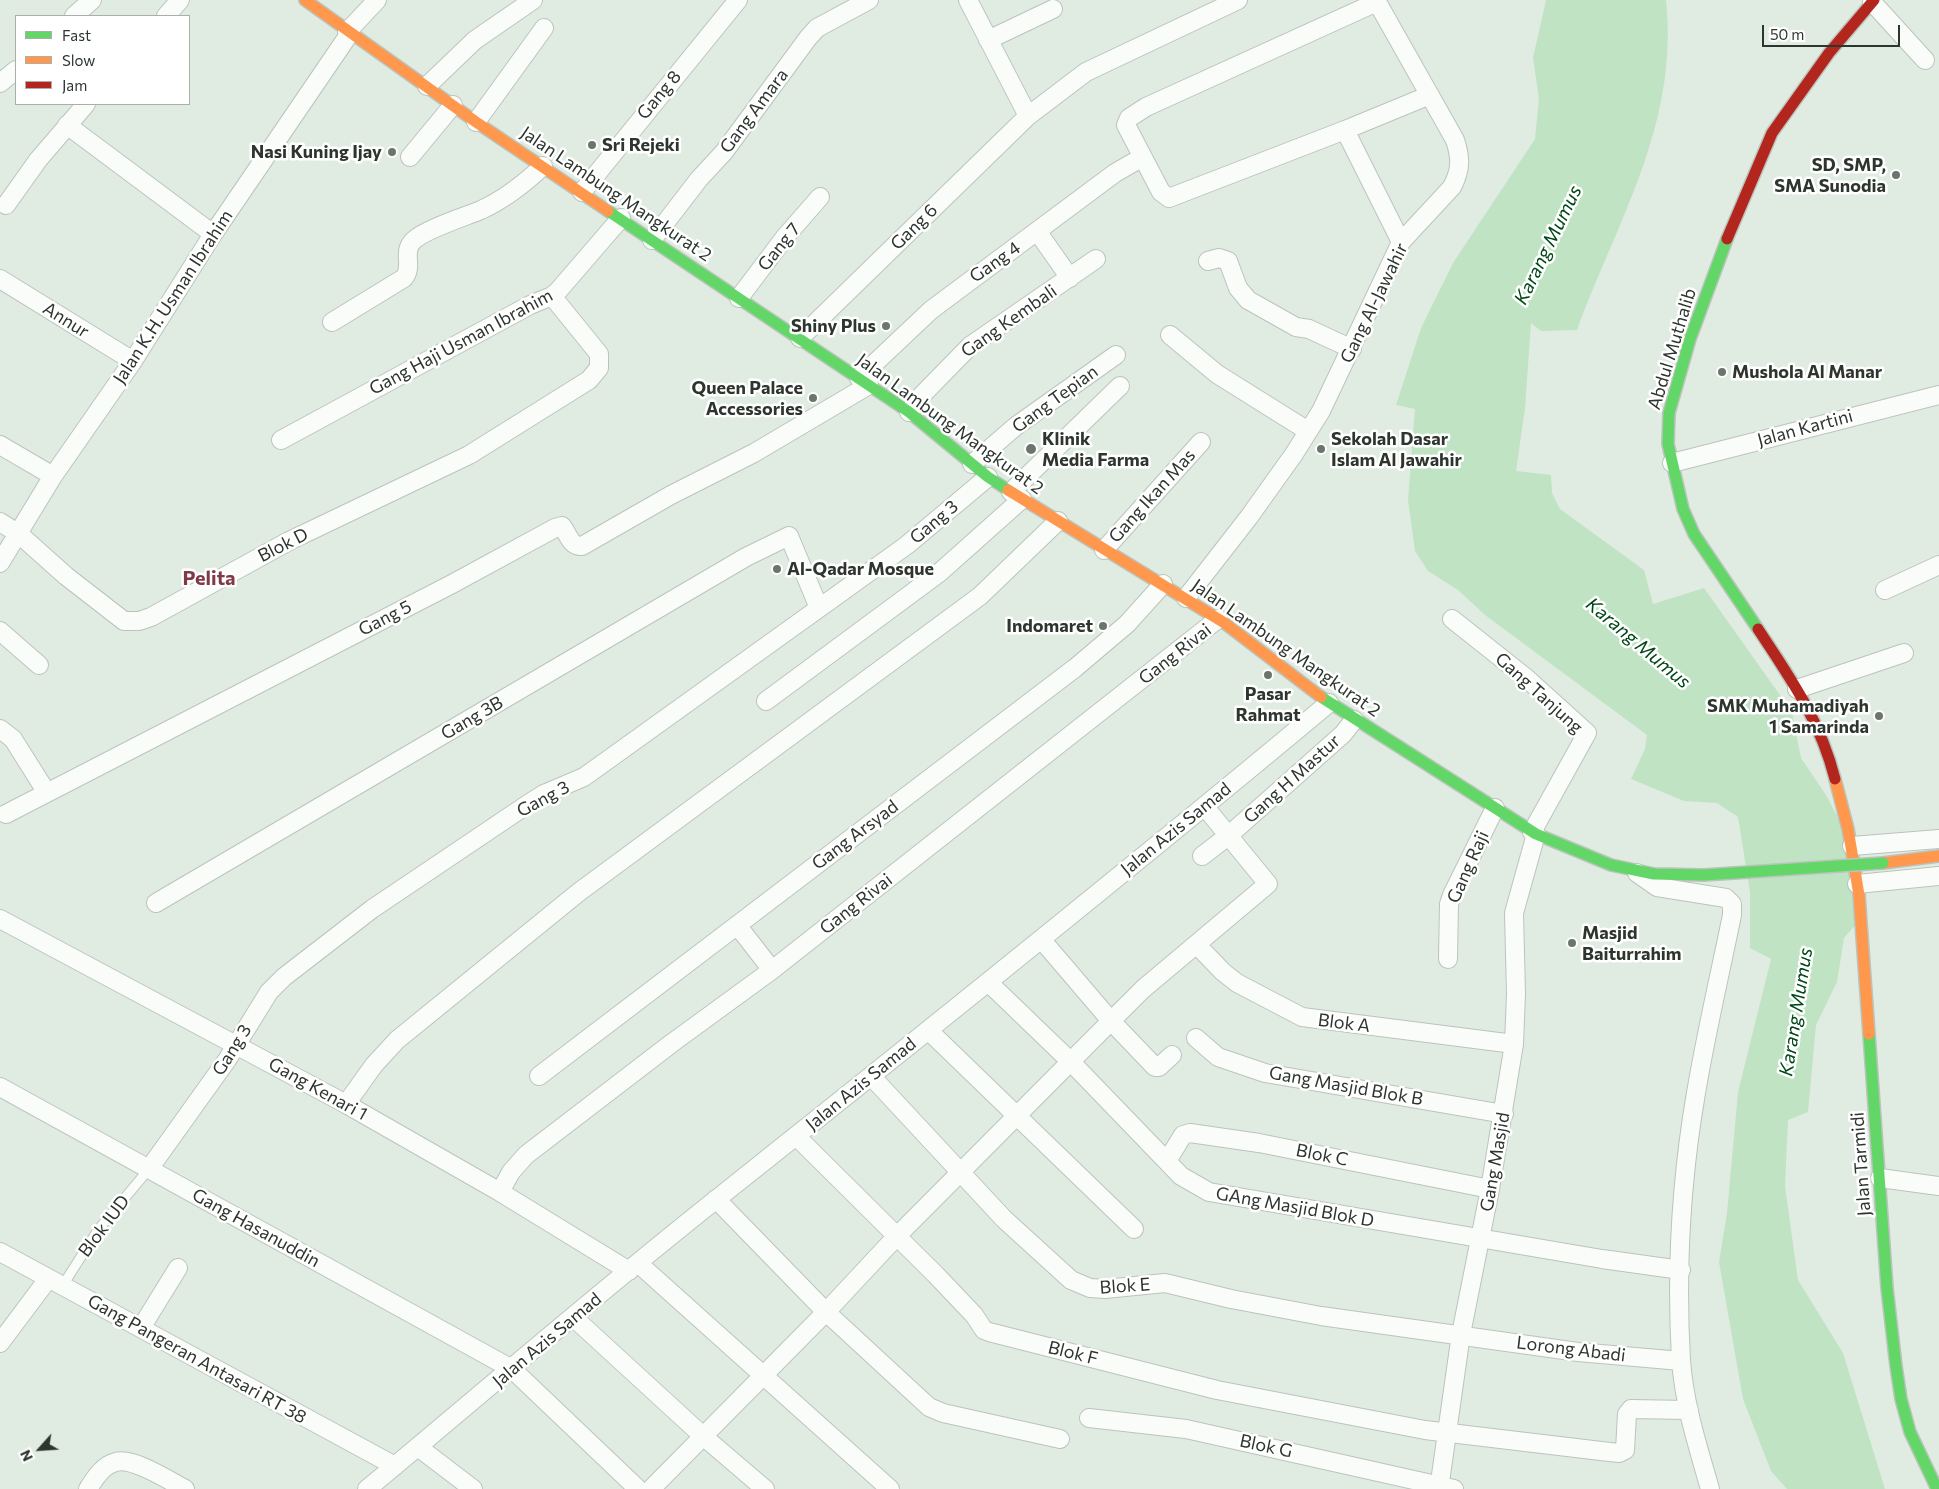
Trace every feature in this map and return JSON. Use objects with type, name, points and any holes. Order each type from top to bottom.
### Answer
[{"type":"street","points":[[75,15],[92,0]]},
{"type":"street","points":[[167,15],[180,0]]},
{"type":"street","name":"Jalan Lambung Mangkurat 2","points":[[305,0],[351,29],[476,122],[909,412],[988,477],[1104,550],[1186,598],[1218,619],[1354,720],[1534,833],[1611,865],[1654,874],[1704,875],[1939,856]]},
{"type":"street","points":[[351,29],[368,0]]},
{"type":"street","points":[[351,29],[377,0]]},
{"type":"street","points":[[427,86],[475,40],[532,0]]},
{"type":"street","name":"Gang 8","points":[[582,192],[738,0]]},
{"type":"street","name":"Gang Amara","points":[[652,240],[699,179],[724,152],[817,28],[869,0]]},
{"type":"street","points":[[968,0],[1028,116]]},
{"type":"street","name":"Gang 6","points":[[800,338],[1028,116],[1086,72],[1238,0]]},
{"type":"street","points":[[1376,1],[1133,114],[1127,121],[1127,128],[1141,158],[1161,192],[1169,198],[1430,95]]},
{"type":"street","name":"Gang Al-Jawahir","points":[[1186,598],[1249,517],[1308,432],[1352,349],[1402,242],[1452,187],[1459,171],[1460,155],[1455,140],[1376,1]]},
{"type":"street","points":[[1873,1],[1925,60]]},
{"type":"street","name":"Abdul Muthalib","points":[[1850,838],[1828,750],[1822,734],[1797,689],[1694,534],[1683,509],[1668,444],[1669,413],[1688,348],[1726,242],[1772,133],[1829,53],[1873,1]]},
{"type":"street","points":[[988,40],[1053,9]]},
{"type":"street","points":[[476,122],[544,28]]},
{"type":"street","name":"Jalan K.H. Usman Ibrahim","points":[[0,563],[53,476],[133,360],[212,234],[351,29]]},
{"type":"street","points":[[0,83],[15,71]]},
{"type":"street","points":[[6,205],[67,125],[85,105]]},
{"type":"street","points":[[410,157],[453,105]]},
{"type":"street","points":[[67,125],[212,234]]},
{"type":"street","points":[[1345,130],[1402,242]]},
{"type":"street","name":"Gang 4","points":[[754,453],[864,382],[931,310],[1115,173],[1141,158]]},
{"type":"street","points":[[332,322],[404,278],[409,270],[407,252],[416,238],[492,205],[522,187],[543,166]]},
{"type":"street","name":"Gang 7","points":[[739,298],[785,237],[820,197]]},
{"type":"street","name":"Gang Haji Usman Ibrahim","points":[[281,440],[530,305],[552,296],[621,218]]},
{"type":"street","points":[[1037,231],[1070,278]]},
{"type":"street","points":[[1208,261],[1218,258],[1228,261],[1238,288],[1248,300],[1296,327],[1309,329],[1352,349]]},
{"type":"street","name":"Gang Kembali","points":[[909,412],[922,394],[970,346],[1096,259]]},
{"type":"street","name":"Annur","points":[[0,279],[133,360]]},
{"type":"street","name":"Blok D","points":[[19,534],[66,576],[124,621],[139,621],[151,617],[289,541],[469,455],[589,380],[599,368],[599,354],[552,296]]},
{"type":"street","points":[[1170,335],[1217,374],[1308,432]]},
{"type":"street","name":"Gang Tepian","points":[[972,464],[1016,426],[1116,355]]},
{"type":"street","points":[[766,701],[939,573],[1017,496],[1120,386]]},
{"type":"street","name":"Jalan Kartini","points":[[1672,463],[1939,395]]},
{"type":"street","name":"Gang Ikan Mas","points":[[1104,550],[1201,442]]},
{"type":"street","points":[[0,445],[53,476]]},
{"type":"street","name":"Gang 5","points":[[6,814],[452,584],[555,528],[562,526],[572,543],[576,546],[582,546],[671,495],[754,453]]},
{"type":"street","name":"Gang 3","points":[[149,1169],[227,1060],[269,992],[284,977],[372,909],[528,804],[544,794],[584,777],[907,545],[988,477]]},
{"type":"street","points":[[346,1104],[374,1065],[397,1040],[579,892],[980,596],[1058,521]]},
{"type":"street","points":[[0,522],[19,534]]},
{"type":"street","name":"Gang 3B","points":[[156,903],[746,557],[789,536],[819,608]]},
{"type":"street","points":[[1885,590],[1939,565]]},
{"type":"street","name":"Gang Arsyad","points":[[539,1076],[1086,659],[1127,624],[1163,584]]},
{"type":"street","name":"Gang Rivai","points":[[500,1192],[511,1172],[526,1155],[672,1043],[772,970],[1218,619]]},
{"type":"street","name":"Gang Tanjung","points":[[1452,619],[1525,677],[1587,733],[1534,833]]},
{"type":"street","points":[[0,631],[39,665]]},
{"type":"street","points":[[1797,689],[1904,654]]},
{"type":"street","name":"Jalan Azis Samad","points":[[367,1489],[716,1199],[797,1136],[1205,807],[1329,703]]},
{"type":"street","name":"Gang H Mastur","points":[[1202,856],[1228,836],[1343,734],[1354,720]]},
{"type":"street","points":[[0,729],[13,739],[47,793]]},
{"type":"street","points":[[651,1489],[826,1312],[896,1237],[1111,1020],[1143,989],[1268,884],[1205,807]]},
{"type":"street","name":"Gang Raji","points":[[1448,959],[1449,904],[1495,808]]},
{"type":"street","name":"Gang Masjid","points":[[1444,1488],[1446,1432],[1461,1334],[1504,1114],[1514,1044],[1516,994],[1514,913],[1534,833]]},
{"type":"street","points":[[1850,838],[1939,839]]},
{"type":"street","name":"Jalan Tarmidi","points":[[1850,838],[1857,884],[1887,1288],[1901,1400],[1910,1432],[1937,1483]]},
{"type":"street","points":[[1632,870],[1658,887],[1726,898],[1732,904],[1732,915],[1692,1118],[1685,1177],[1681,1270],[1681,1361],[1690,1410],[1710,1489]]},
{"type":"street","points":[[1857,884],[1939,876]]},
{"type":"street","name":"Gang Kenari 1","points":[[0,919],[346,1104],[634,1267],[762,1376],[890,1489]]},
{"type":"street","points":[[737,925],[772,970]]},
{"type":"street","points":[[1042,938],[1111,1020],[1155,1067],[1159,1067],[1172,1055]]},
{"type":"street","name":"Blok A","points":[[1197,945],[1222,972],[1237,983],[1302,1017],[1514,1044]]},
{"type":"street","name":"GAng Masjid Blok D","points":[[988,982],[1070,1061],[1181,1176],[1209,1192],[1481,1239],[1681,1270]]},
{"type":"street","points":[[928,1030],[1134,1230]]},
{"type":"street","name":"Gang Masjid Blok B","points":[[1196,1038],[1218,1057],[1265,1073],[1504,1114]]},
{"type":"street","name":"Blok E","points":[[871,1076],[1004,1219],[1071,1280],[1090,1288],[1105,1289],[1165,1283],[1231,1299],[1320,1316],[1461,1334]]},
{"type":"street","name":"Gang Hasanuddin","points":[[0,1086],[512,1369],[638,1489]]},
{"type":"street","name":"Blok C","points":[[1167,1161],[1183,1135],[1190,1133],[1259,1143],[1490,1189]]},
{"type":"street","name":"Blok F","points":[[797,1136],[936,1275],[974,1316],[984,1330],[989,1332],[1217,1390],[1425,1430],[1619,1453],[1626,1447],[1627,1414],[1631,1409],[1690,1410]]},
{"type":"street","points":[[1880,1178],[1939,1186]]},
{"type":"street","points":[[716,1199],[826,1312],[929,1407],[943,1413],[1060,1439]]},
{"type":"street","name":"Gang Pangeran Antasari RT 38","points":[[0,1252],[394,1466]]},
{"type":"street","points":[[141,1328],[178,1268]]},
{"type":"street","points":[[0,1344],[56,1282]]},
{"type":"street","points":[[573,1317],[704,1437],[765,1489]]},
{"type":"street","name":"Lorong Abadi","points":[[1461,1334],[1578,1352],[1681,1361]]},
{"type":"street","name":"Blok G","points":[[1090,1418],[1186,1429],[1444,1488]]},
{"type":"street","points":[[418,1447],[473,1489]]},
{"type":"street","points":[[88,1489],[102,1470],[117,1461],[126,1461],[150,1470],[185,1489]]},
{"type":"lane","name":"Blok IUD","points":[[56,1282],[149,1169]]},
{"type":"water","name":"Karang Mumus","points":[[1546,0],[1666,0],[1668,45],[1663,88],[1654,130],[1642,170],[1577,330],[1541,331],[1531,323],[1525,408],[1516,471],[1551,475],[1552,493],[1560,509],[1644,570],[1653,604],[1704,588],[1792,712],[1801,758],[1826,795],[1842,825],[1857,923],[1844,938],[1837,982],[1816,1025],[1808,1112],[1788,1120],[1785,1186],[1798,1280],[1843,1353],[1885,1489],[1787,1489],[1771,1471],[1743,1399],[1719,1262],[1727,1213],[1738,1092],[1771,959],[1750,948],[1750,892],[1738,817],[1717,803],[1684,801],[1631,779],[1645,749],[1647,735],[1485,615],[1458,590],[1428,571],[1415,551],[1408,500],[1415,409],[1396,405],[1421,328],[1453,263],[1535,139],[1539,99],[1533,58]]},
{"type":"traffic: fast","points":[[608,211],[909,412],[988,477],[1008,490]]},
{"type":"traffic: fast","points":[[1727,239],[1690,339],[1669,413],[1668,444],[1683,509],[1694,534],[1758,629]]},
{"type":"traffic: fast","points":[[1321,697],[1536,834],[1611,865],[1654,874],[1704,875]]},
{"type":"traffic: fast","points":[[1704,875],[1883,863]]},
{"type":"traffic: fast","points":[[1869,1034],[1887,1288],[1896,1366],[1901,1399],[1910,1432],[1937,1489]]},
{"type":"traffic: slow","points":[[305,0],[476,122],[608,211]]},
{"type":"traffic: slow","points":[[1008,490],[1223,622],[1321,697]]},
{"type":"traffic: slow","points":[[1835,779],[1848,829],[1859,895],[1869,1034]]},
{"type":"traffic: slow","points":[[1883,863],[1939,856]]},
{"type":"traffic: jam","points":[[1727,239],[1772,133],[1829,53],[1874,0]]},
{"type":"traffic: jam","points":[[1758,629],[1793,683],[1813,719],[1829,758],[1835,779]]},
{"type":"place","name":"Sri Rejeki","points":[[592,145]]},
{"type":"place","name":"Nasi Kuning Ijay","points":[[392,152]]},
{"type":"place","name":"SD, SMP, SMA Sunodia","points":[[1896,175]]},
{"type":"place","name":"Shiny Plus","points":[[886,326]]},
{"type":"place","name":"Mushola Al Manar","points":[[1722,372]]},
{"type":"place","name":"Queen Palace Accessories","points":[[813,398]]},
{"type":"place","name":"Klinik Media Farma","points":[[1031,449]]},
{"type":"place","name":"Sekolah Dasar Islam Al Jawahir","points":[[1321,449]]},
{"type":"place","name":"Al-Qadar Mosque","points":[[777,569]]},
{"type":"place","name":"Indomaret","points":[[1103,626]]},
{"type":"place","name":"Pasar Rahmat","points":[[1268,675]]},
{"type":"place","name":"SMK Muhamadiyah 1 Samarinda","points":[[1879,716]]},
{"type":"place","name":"Masjid Baiturrahim","points":[[1572,943]]},
{"type":"district","name":"Pelita","points":[[209,578]]}]
